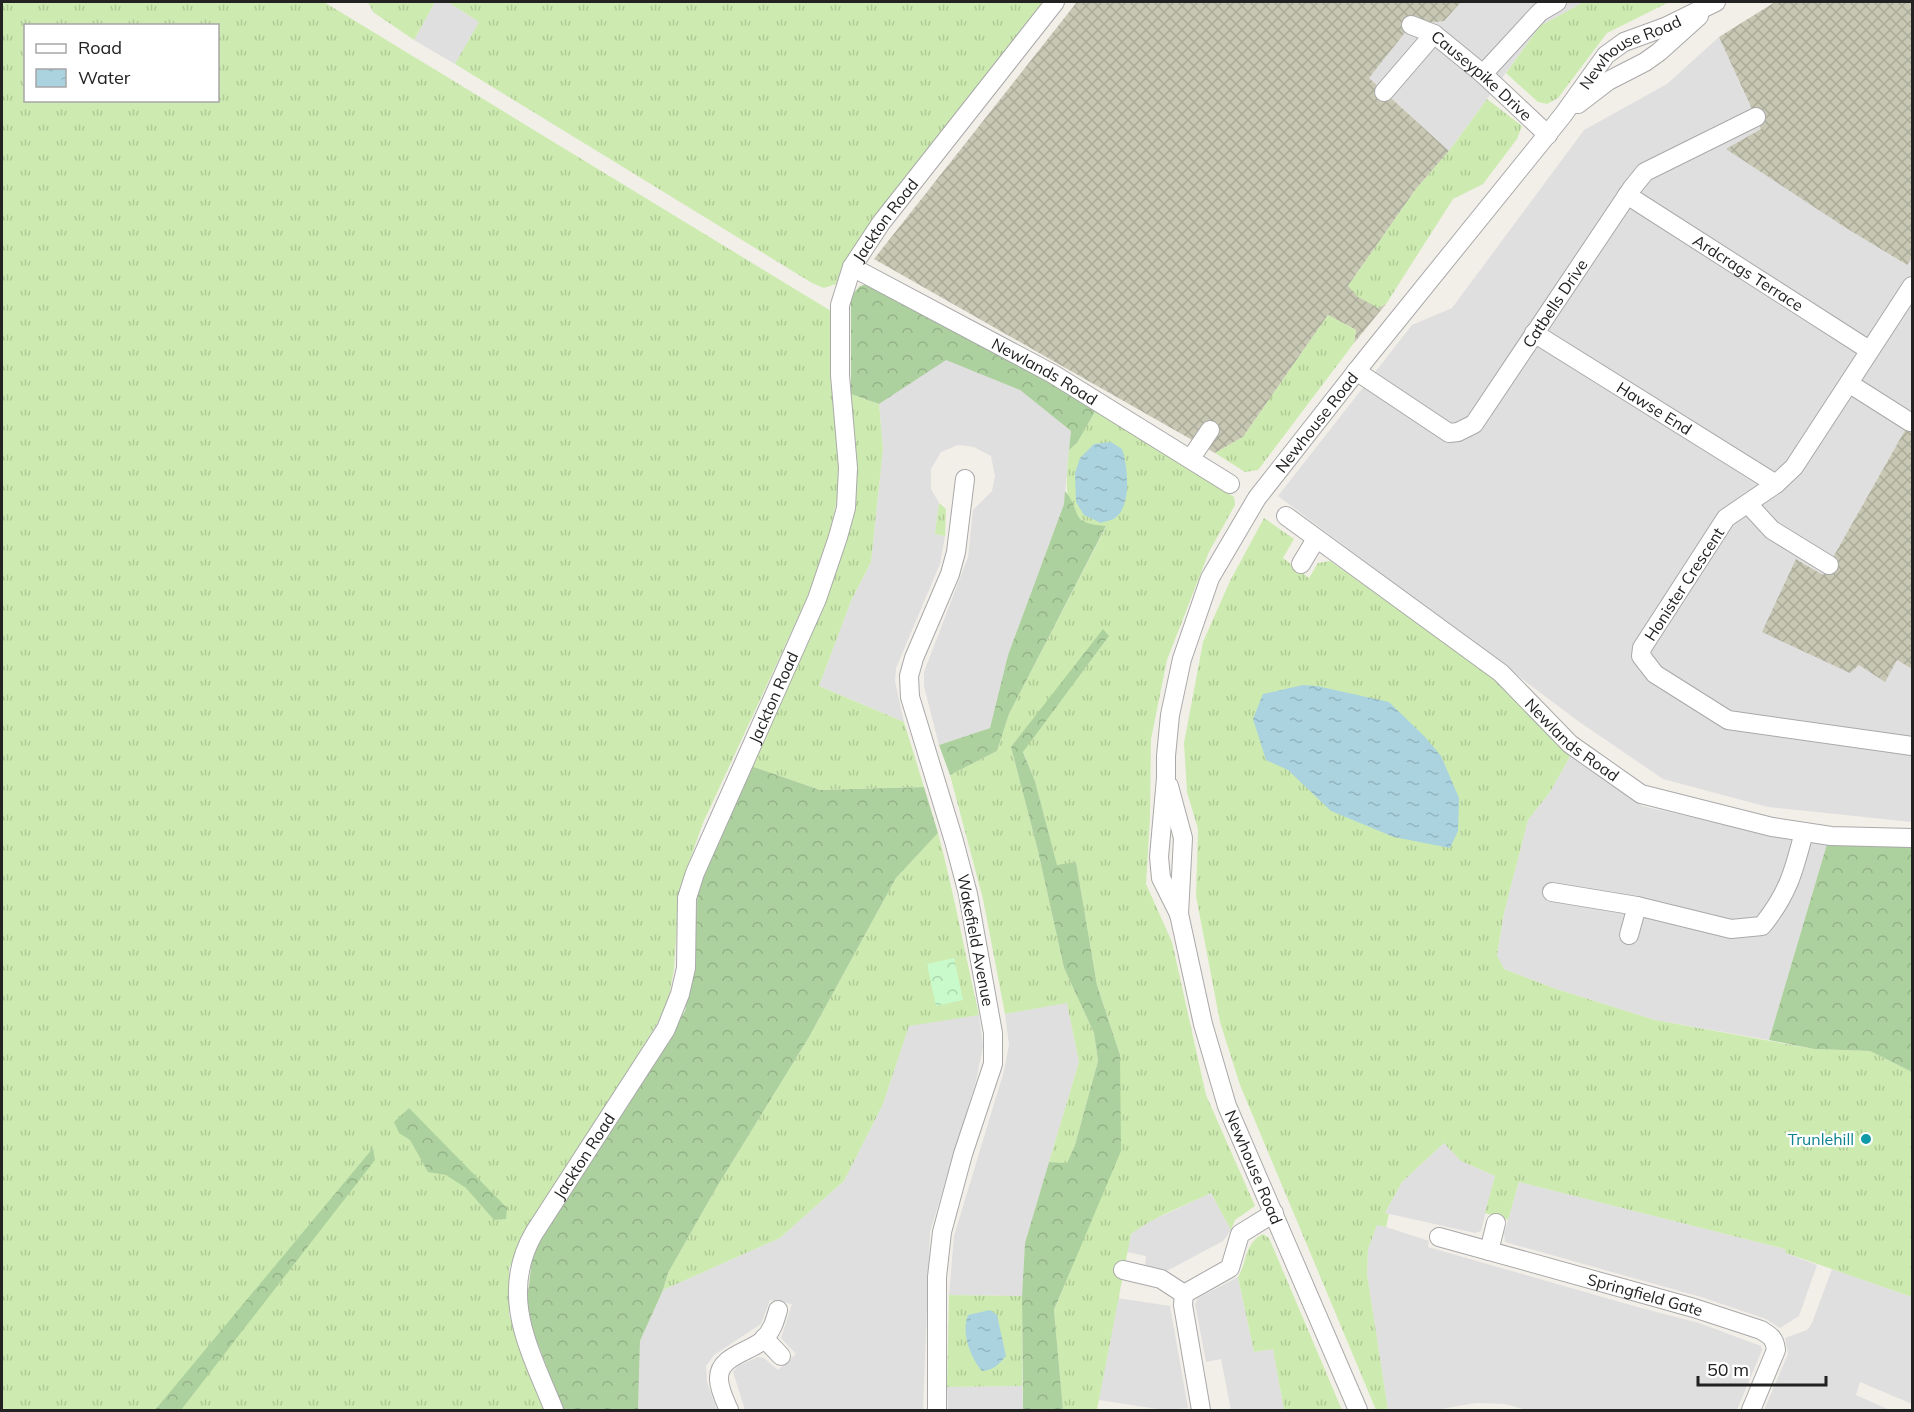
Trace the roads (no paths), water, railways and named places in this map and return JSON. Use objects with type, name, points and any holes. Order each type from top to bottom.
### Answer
[{"type":"street","name":"Jackton Road","points":[[554,1410],[519,1317],[517,1299],[522,1263],[534,1233],[666,1029],[680,994],[686,968],[687,898],[695,873],[829,568],[846,508],[848,468],[840,375],[840,305],[852,267],[881,223],[1055,2]]},
{"type":"street","points":[[1483,74],[1540,12],[1557,2]]},
{"type":"street","name":"Newhouse Road","points":[[1563,115],[1608,81],[1659,52],[1714,3]]},
{"type":"street","name":"Newhouse Road","points":[[1358,1410],[1227,1106],[1203,1024],[1179,914],[1164,886],[1160,870],[1170,715],[1182,659],[1210,578],[1257,498],[1356,371],[1548,135],[1606,55],[1614,49],[1714,3]]},
{"type":"street","name":"Causeypike Drive","points":[[1411,25],[1434,34],[1483,74],[1548,135]]},
{"type":"street","points":[[1384,92],[1434,34]]},
{"type":"street","name":"Catbells Drive","points":[[1356,371],[1449,433],[1458,432],[1474,424],[1644,172],[1756,117]]},
{"type":"street","name":"Ardcrags Terrace","points":[[1627,195],[1869,350]]},
{"type":"street","name":"Newlands Road","points":[[852,267],[1053,374],[1230,484]]},
{"type":"street","name":"Honister Crescent","points":[[1912,286],[1794,467],[1776,484],[1726,518],[1642,648],[1641,657],[1655,674],[1728,720],[1912,746]]},
{"type":"street","name":"Hawse End","points":[[1534,333],[1776,484]]},
{"type":"street","points":[[1850,384],[1910,422]]},
{"type":"street","points":[[1191,458],[1210,430]]},
{"type":"street","name":"Wakefield Avenue","points":[[937,1410],[937,1277],[942,1232],[963,1154],[993,1064],[993,1033],[968,894],[910,697],[909,676],[914,658],[950,574],[956,552],[965,479]]},
{"type":"street","points":[[1748,504],[1772,530],[1828,565]]},
{"type":"street","name":"Newlands Road","points":[[1286,516],[1501,674],[1570,744],[1641,794],[1772,827],[1830,836],[1912,838]]},
{"type":"street","points":[[1300,564],[1316,538]]},
{"type":"street","points":[[1552,892],[1636,906],[1731,929],[1762,926],[1777,907],[1794,873],[1804,832]]},
{"type":"street","points":[[1629,935],[1636,906]]},
{"type":"street","points":[[1184,1294],[1230,1268],[1240,1234],[1274,1213]]},
{"type":"street","points":[[1489,1251],[1496,1223]]},
{"type":"street","name":"Springfield Gate","points":[[1439,1237],[1694,1308],[1761,1330],[1770,1335],[1776,1344],[1776,1350],[1751,1410]]},
{"type":"street","points":[[1123,1270],[1161,1279],[1184,1294]]},
{"type":"street","points":[[1184,1294],[1201,1410]]},
{"type":"street","points":[[729,1410],[720,1386],[718,1377],[720,1370],[728,1360],[764,1338],[773,1327],[778,1310]]},
{"type":"street","points":[[764,1338],[782,1356]]},
{"type":"water","points":[[1111,442],[1122,449],[1127,476],[1126,496],[1120,512],[1113,519],[1101,523],[1084,515],[1076,502],[1075,473],[1080,458],[1094,444]]},
{"type":"water","points":[[1303,685],[1389,702],[1425,737],[1441,756],[1459,798],[1458,831],[1450,848],[1394,837],[1331,811],[1288,770],[1266,760],[1253,719],[1263,694]]},
{"type":"water","points":[[990,1310],[997,1315],[1006,1356],[990,1370],[982,1371],[968,1344],[966,1322],[968,1315]]},
{"type":"place","name":"Trunlehill","points":[[1866,1139]]}]
